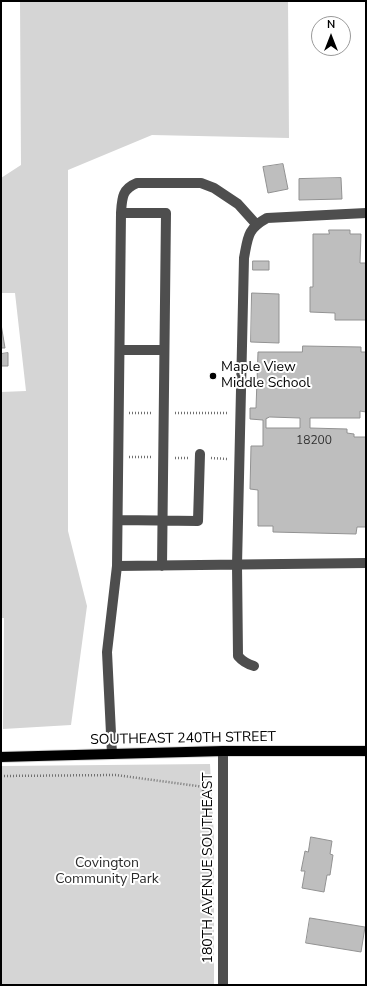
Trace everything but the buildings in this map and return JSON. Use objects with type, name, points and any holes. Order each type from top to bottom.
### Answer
[{"type":"main road","name":"SOUTHEAST 240TH STREET","points":[[1,756],[224,751],[366,751]]},
{"type":"street","points":[[112,754],[107,652],[117,566],[122,197],[129,187],[137,184],[201,184],[214,188],[238,204],[256,224]]},
{"type":"street","points":[[121,213],[166,213],[162,566]]},
{"type":"street","points":[[254,666],[248,665],[238,656],[237,565],[240,413],[244,258],[248,235],[256,224],[267,218],[366,213]]},
{"type":"street","points":[[120,350],[164,350]]},
{"type":"street","points":[[118,520],[198,522],[200,456]]},
{"type":"street","points":[[117,566],[366,563]]},
{"type":"street","name":"180TH AVENUE SOUTHEAST","points":[[223,985],[224,751]]},
{"type":"path","points":[[119,413],[240,413]]},
{"type":"path","points":[[118,457],[163,458],[200,456],[240,459]]},
{"type":"path","points":[[1,776],[116,775],[223,790]]},
{"type":"path","points":[[203,787],[203,814]]},
{"type":"green space","points":[[20,1],[288,1],[289,138],[152,135],[68,170],[68,531],[87,606],[71,725],[3,729],[4,618],[1,618],[1,392],[26,391],[15,293],[1,293],[1,178],[21,165]]},
{"type":"green space","name":"Covington Community Park","points":[[210,764],[214,837],[214,985],[1,985],[1,766]]},
{"type":"place","name":"Maple View Middle School","points":[[213,376]]}]
